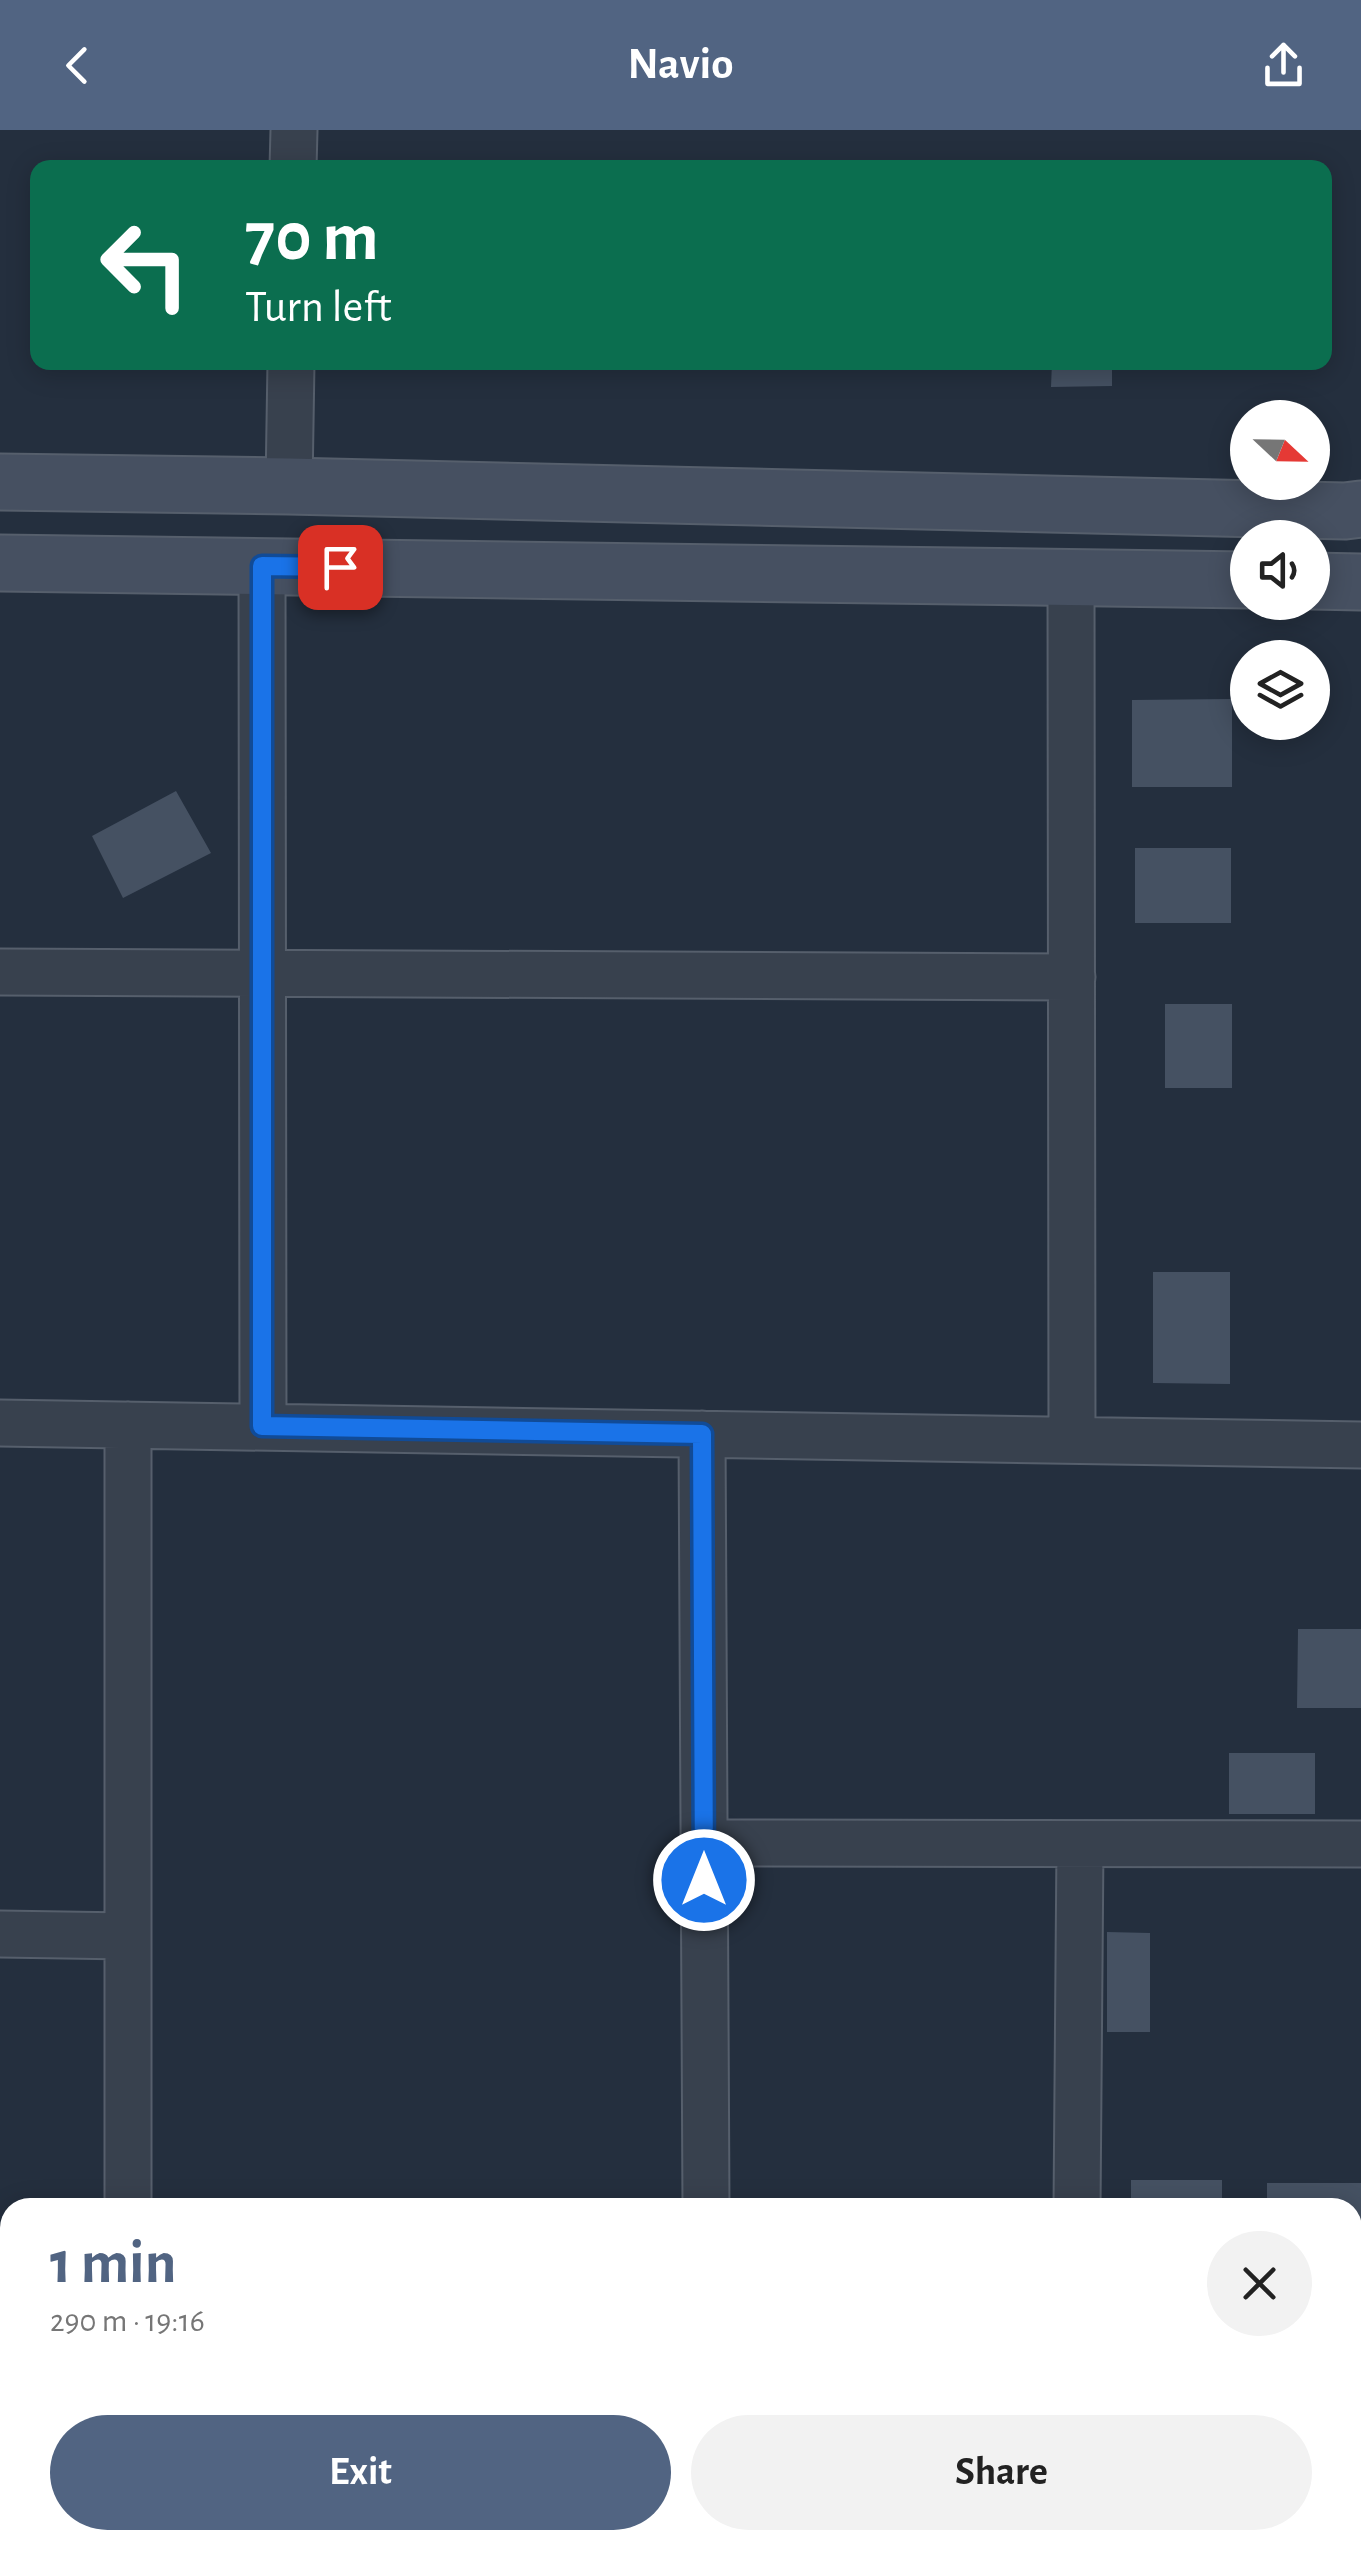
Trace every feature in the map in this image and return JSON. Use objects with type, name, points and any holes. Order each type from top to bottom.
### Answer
[{"type":"street","points":[[293,160],[294,130]]},
{"type":"street","points":[[289,486],[290,370]]},
{"type":"street","points":[[0,482],[1361,509]]},
{"type":"street","points":[[0,562],[1230,580]]},
{"type":"street","points":[[262,566],[262,1426]]},
{"type":"street","points":[[1071,578],[1072,1440]]},
{"type":"street","points":[[1330,582],[1361,582]]},
{"type":"street","points":[[0,972],[1072,977]]},
{"type":"street","points":[[0,1423],[1361,1444]]},
{"type":"street","points":[[128,1425],[128,2198]]},
{"type":"street","points":[[702,1434],[706,2198]]},
{"type":"street","points":[[704,1843],[1361,1844]]},
{"type":"street","points":[[1078,2198],[1080,1844]]},
{"type":"street","points":[[0,1934],[128,1936]]},
{"type":"building","points":[[1052,370],[1112,370],[1112,386],[1051,387]]},
{"type":"building","points":[[1230,699],[1232,787],[1132,787],[1132,700]]},
{"type":"building","points":[[176,791],[211,853],[123,898],[92,836]]},
{"type":"building","points":[[1135,848],[1231,848],[1231,923],[1135,923]]},
{"type":"building","points":[[1165,1004],[1232,1004],[1232,1088],[1165,1088]]},
{"type":"building","points":[[1153,1272],[1230,1272],[1230,1384],[1153,1383]]},
{"type":"building","points":[[1298,1629],[1361,1629],[1361,1708],[1297,1708]]},
{"type":"building","points":[[1229,1753],[1315,1753],[1315,1814],[1229,1814]]},
{"type":"building","points":[[1107,1932],[1150,1933],[1150,2032],[1107,2032]]},
{"type":"building","points":[[1131,2180],[1222,2180],[1222,2198],[1131,2198]]},
{"type":"building","points":[[1267,2183],[1361,2183],[1361,2198],[1267,2198]]},
{"type":"route","points":[[340,567],[262,566],[262,1426],[702,1434],[704,1880]]}]
